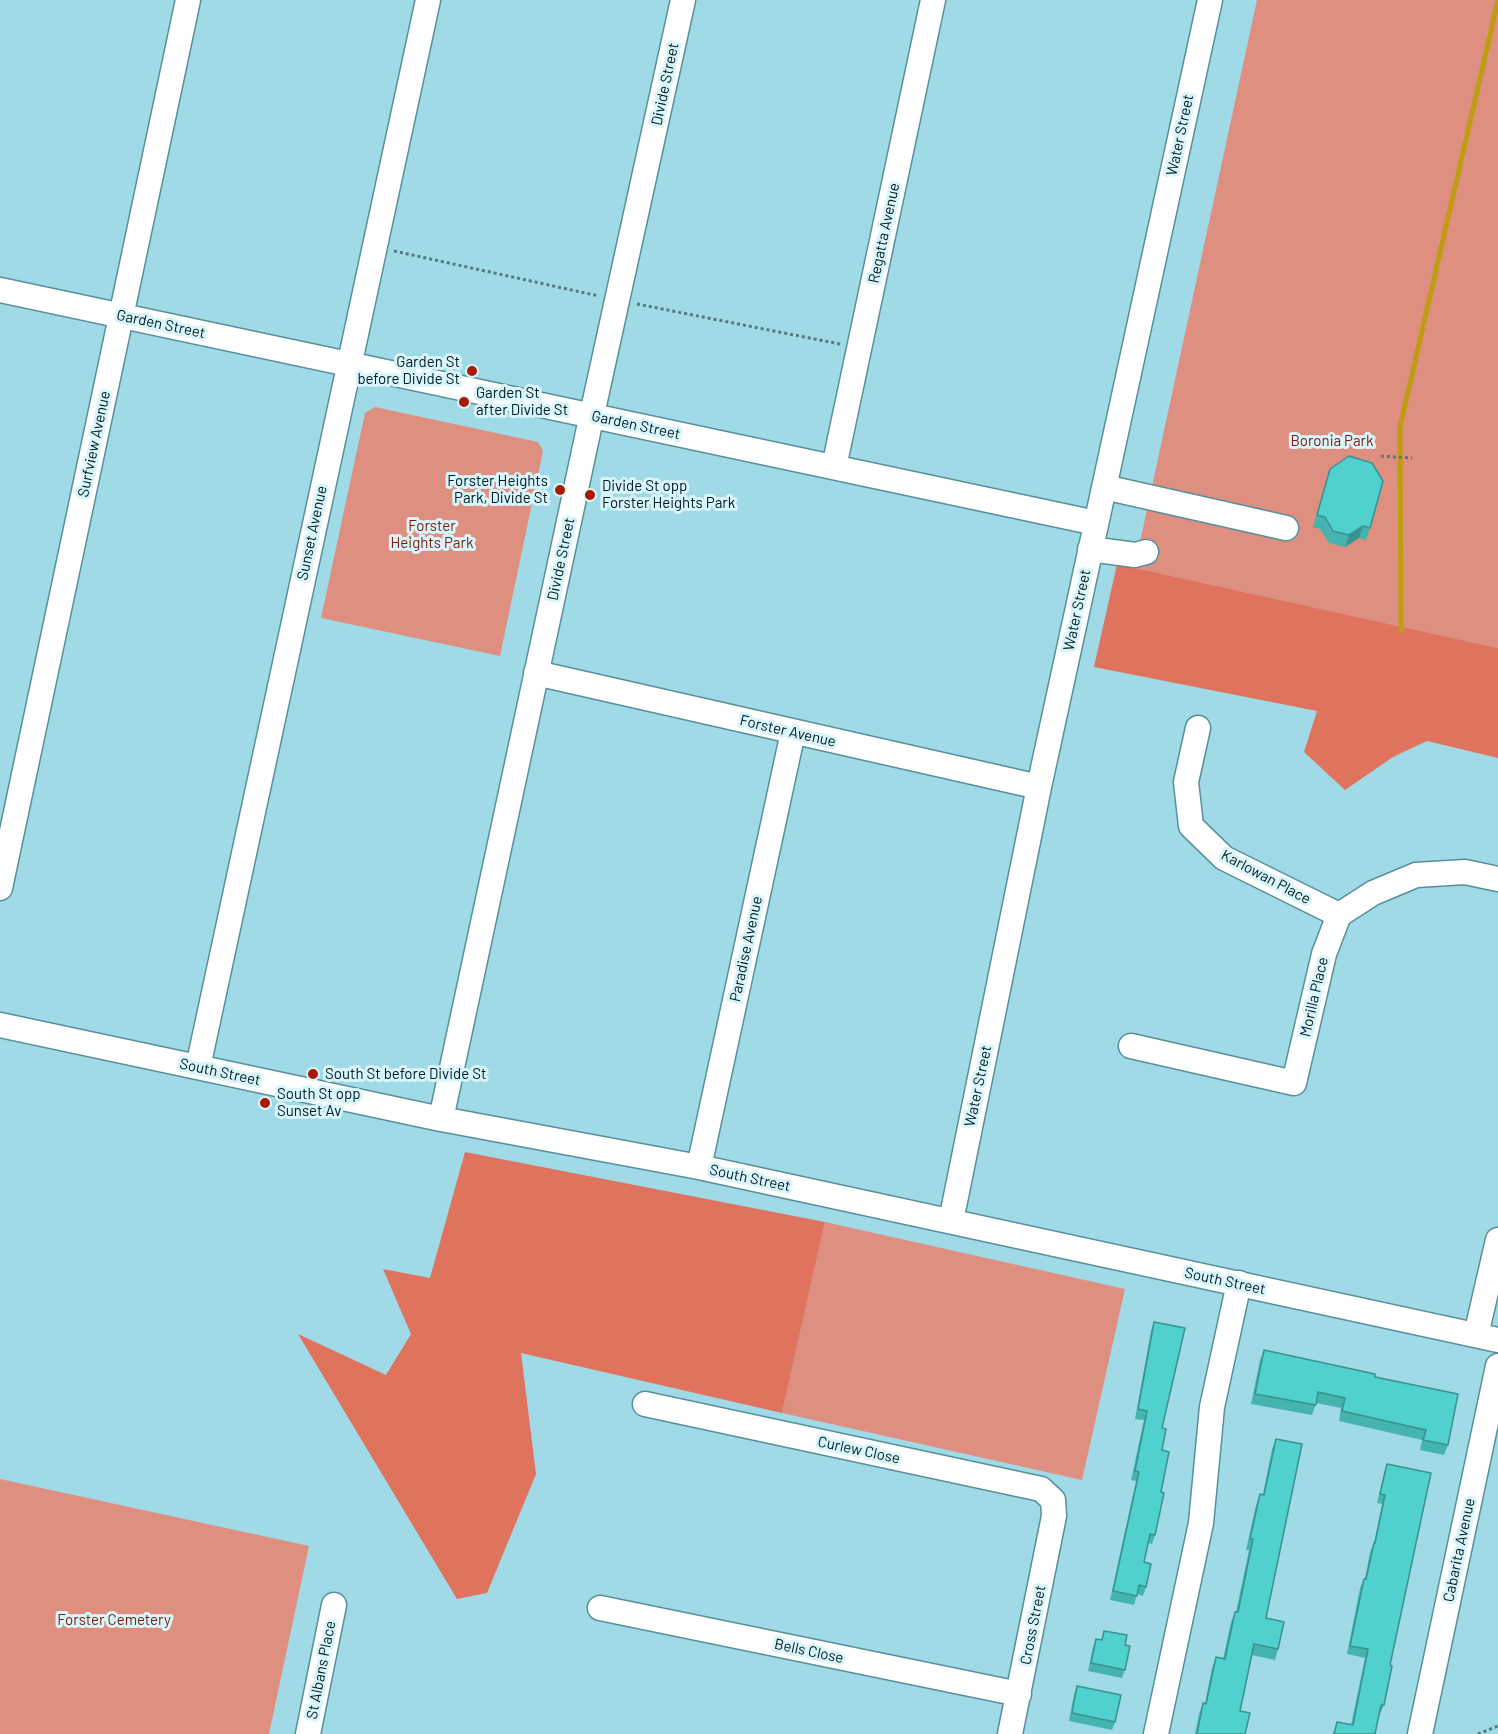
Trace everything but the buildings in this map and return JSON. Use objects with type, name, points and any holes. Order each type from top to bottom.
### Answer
[{"type":"street","name":"Surfview Avenue","points":[[0,888],[188,0]]},
{"type":"street","name":"Sunset Avenue","points":[[198,1067],[428,0]]},
{"type":"street","name":"Divide Street","points":[[441,1119],[683,0]]},
{"type":"street","name":"Regatta Avenue","points":[[834,467],[933,0]]},
{"type":"street","name":"Water Street","points":[[951,1221],[1039,787],[1210,0]]},
{"type":"street","name":"Garden Street","points":[[0,290],[1096,523]]},
{"type":"street","points":[[1104,488],[1286,528]]},
{"type":"street","points":[[1090,549],[1135,555],[1146,552]]},
{"type":"street","name":"Forster Avenue","points":[[536,673],[1039,787]]},
{"type":"street","name":"Karlowan Place","points":[[1198,728],[1186,782],[1191,826],[1224,858],[1339,915]]},
{"type":"street","name":"Paradise Avenue","points":[[699,1167],[793,732]]},
{"type":"street","points":[[1339,915],[1373,893],[1416,875],[1465,872],[1498,879]]},
{"type":"street","name":"Morilla Place","points":[[1131,1046],[1294,1083],[1324,954],[1339,915]]},
{"type":"street","name":"South Street","points":[[0,1025],[441,1119],[699,1167],[1487,1337]]},
{"type":"street","points":[[1487,1337],[1498,1240]]},
{"type":"street","points":[[1156,1734],[1201,1523],[1212,1407],[1239,1284]]},
{"type":"street","name":"Cabarita Avenue","points":[[1420,1734],[1498,1366]]},
{"type":"street","name":"Curlew Close","points":[[645,1404],[1041,1488],[1053,1500],[1054,1516]]},
{"type":"street","name":"Cross Street","points":[[1010,1734],[1054,1516]]},
{"type":"street","name":"St Albans Place","points":[[308,1734],[334,1605]]},
{"type":"street","name":"Bells Close","points":[[600,1608],[1019,1694]]},
{"type":"path","points":[[1381,456],[1412,458]]},
{"type":"path","points":[[1478,1734],[1498,1726]]},
{"type":"green space","name":"Boronia Park","points":[[1257,0],[1498,0],[1498,648],[1130,567],[1135,565]]},
{"type":"green space","name":"Forster Heights Park","points":[[375,407],[538,442],[543,451],[500,656],[321,618],[365,413]]},
{"type":"green space","points":[[825,1222],[1125,1289],[1082,1480],[782,1413]]},
{"type":"green space","name":"Forster Cemetery","points":[[0,1479],[309,1546],[269,1734],[0,1734]]},
{"type":"shaded area","points":[[1117,564],[1498,648],[1498,758],[1427,741],[1393,757],[1345,790],[1304,752],[1317,711],[1094,667]]},
{"type":"shaded area","points":[[465,1152],[825,1222],[782,1413],[521,1353],[536,1474],[487,1593],[457,1599],[298,1334],[386,1375],[411,1334],[383,1269],[430,1278]]},
{"type":"waterway","points":[[1401,631],[1400,427],[1498,0]]},
{"type":"place","name":"Garden St before Divide St","points":[[472,371]]},
{"type":"place","name":"Garden St after Divide St","points":[[464,402]]},
{"type":"place","name":"Forster Heights Park, Divide St","points":[[560,490]]},
{"type":"place","name":"Divide St opp Forster Heights Park","points":[[590,495]]},
{"type":"place","name":"South St before Divide St","points":[[313,1074]]},
{"type":"place","name":"South St opp Sunset Av","points":[[265,1103]]}]
